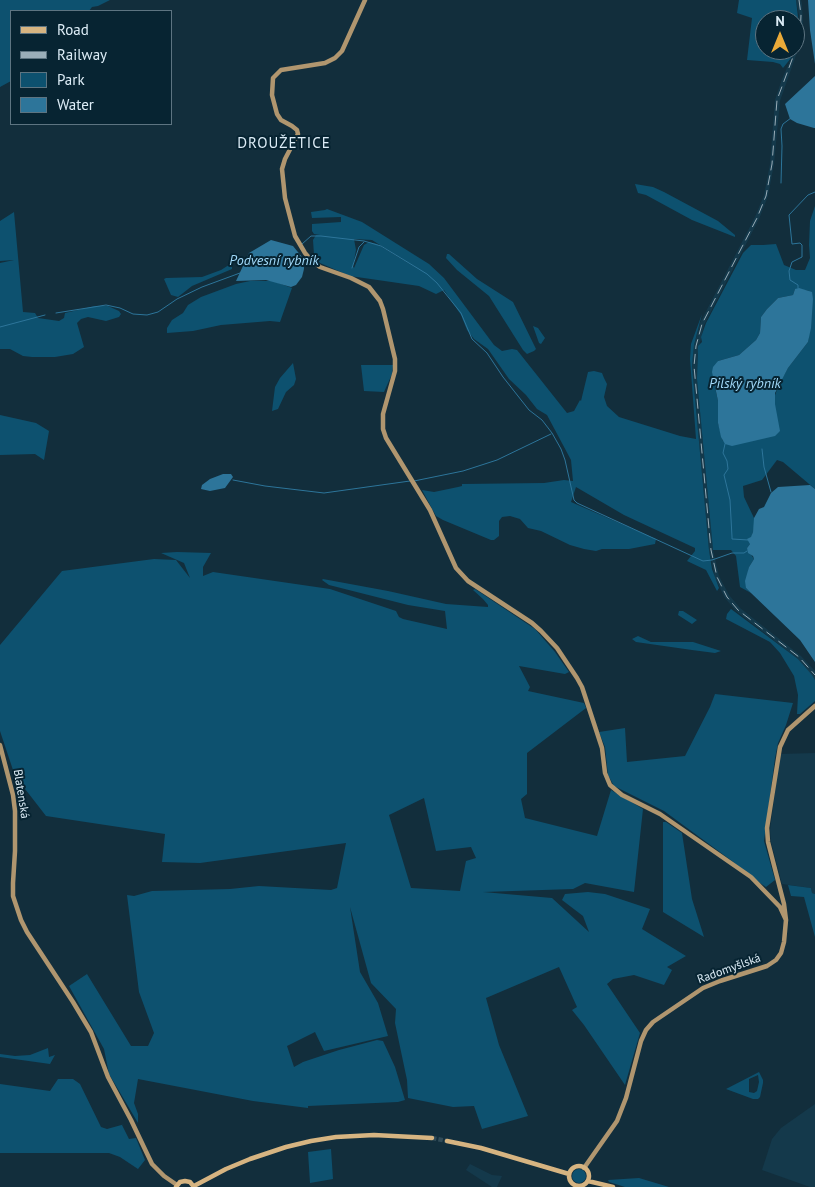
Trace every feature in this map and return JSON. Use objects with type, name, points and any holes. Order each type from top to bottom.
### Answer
[{"type":"main road","points":[[176,1186],[185,1180],[194,1186],[250,1159],[311,1141],[374,1135],[432,1138]]},
{"type":"main road","points":[[447,1141],[481,1148],[569,1174]]},
{"type":"main road","points":[[575,1167],[584,1168],[588,1172],[588,1180],[583,1186],[578,1187],[571,1182],[569,1174],[575,1167]]},
{"type":"main road","points":[[588,1180],[613,1187]]},
{"type":"street","points":[[365,0],[342,51],[335,58],[325,63],[281,70],[273,78],[272,95],[277,114],[281,120],[292,126],[298,134],[282,169],[284,198],[295,236],[311,260],[320,267],[351,278],[369,288],[380,301],[383,309],[395,359],[395,371],[383,414],[383,429],[389,446],[430,510],[456,568],[468,581],[532,623],[541,631],[557,648],[578,678],[602,748],[605,773],[610,785],[622,795],[660,814],[751,877],[780,907],[786,920]]},
{"type":"street","name":"Radomyšlská","points":[[584,1168],[617,1121],[641,1041],[649,1026],[670,1009],[703,988],[772,963],[779,956],[783,948],[786,920],[784,904],[767,836],[780,747],[788,730],[815,706]]},
{"type":"street","name":"Blatenská","points":[[0,745],[15,811],[15,850],[12,883],[16,907],[27,932],[91,1032],[105,1070],[152,1164],[176,1186]]},
{"type":"shaded area","points":[[796,0],[801,0],[802,10],[798,10]]},
{"type":"shaded area","points":[[791,60],[794,60],[780,101],[774,164],[768,196],[759,219],[704,325],[697,356],[697,379],[713,550],[719,576],[729,595],[740,608],[801,656],[815,671],[815,680],[798,659],[736,611],[725,598],[715,578],[709,550],[692,366],[694,345],[700,323],[755,217],[764,195],[770,164],[775,100]]},
{"type":"shaded area","points":[[815,753],[815,894],[812,893],[811,888],[782,884],[771,842],[770,830],[780,754]]},
{"type":"shaded area","points":[[815,1104],[815,1187],[810,1187],[762,1170],[772,1139],[781,1128]]},
{"type":"shaded area","points":[[470,1164],[492,1175],[502,1176],[497,1187],[492,1187],[466,1170]]},
{"type":"green space","points":[[0,0],[110,0],[92,7],[90,10],[10,10],[10,82],[0,87]]},
{"type":"green space","points":[[739,0],[796,0],[797,10],[755,10],[755,60],[789,60],[783,68],[780,64],[773,62],[747,60],[752,18],[737,13]]},
{"type":"green space","points":[[635,184],[653,187],[664,192],[718,221],[735,237],[692,220],[646,195],[638,193]]},
{"type":"green space","points":[[815,206],[815,489],[783,462],[777,460],[762,480],[743,486],[744,497],[755,524],[750,544],[747,548],[754,559],[749,567],[746,588],[751,593],[740,587],[736,556],[731,550],[713,550],[697,379],[698,346],[702,342],[701,337],[706,323],[743,253],[751,245],[776,244],[784,265],[796,270],[805,270],[810,258],[810,221]],"holes":[[[795,289],[809,291],[811,320],[808,342],[788,368],[779,384],[774,398],[775,404],[759,439],[723,441],[718,423],[718,401],[713,378],[718,361],[739,355],[756,340],[760,333],[761,317],[778,298],[793,295]]]},
{"type":"green space","points":[[327,209],[362,222],[429,264],[444,278],[494,345],[502,351],[517,350],[567,413],[574,411],[581,401],[588,372],[594,371],[602,373],[607,384],[604,397],[607,406],[619,417],[680,436],[696,439],[690,359],[691,344],[702,314],[694,345],[692,366],[709,550],[712,569],[719,588],[717,591],[706,570],[687,561],[695,551],[695,548],[624,515],[576,487],[571,502],[656,539],[655,544],[629,549],[602,549],[596,551],[584,549],[570,545],[541,531],[528,528],[520,519],[510,516],[502,517],[499,521],[499,536],[491,540],[436,516],[422,490],[434,492],[462,486],[462,484],[573,481],[571,460],[547,415],[537,409],[526,395],[509,379],[488,349],[474,339],[444,290],[436,294],[419,286],[350,276],[320,263],[314,255],[313,240],[316,235],[320,235],[314,234],[312,224],[341,222],[341,217],[312,218],[311,212]],"holes":[[[354,239],[372,240],[421,271],[377,244],[369,242],[364,245],[354,268],[356,250]]]},
{"type":"green space","points":[[14,212],[23,312],[35,313],[38,318],[59,321],[64,318],[65,313],[95,306],[108,306],[119,311],[121,314],[119,317],[106,321],[88,317],[81,319],[77,323],[84,347],[73,354],[55,357],[32,357],[23,356],[10,349],[0,349],[0,263],[14,260],[0,261],[0,221]]},
{"type":"green space","points":[[447,254],[477,279],[513,302],[536,349],[534,351],[527,354],[523,350],[489,296],[457,270],[446,258]]},
{"type":"green space","points":[[232,263],[232,269],[192,286],[178,297],[171,295],[164,279],[202,277],[221,270]]},
{"type":"green space","points":[[250,281],[273,281],[292,288],[280,322],[270,321],[221,325],[193,331],[167,333],[167,328],[172,320],[183,313],[188,305],[201,297]]},
{"type":"green space","points":[[533,326],[538,328],[545,338],[541,344],[539,343]]},
{"type":"green space","points":[[293,363],[296,379],[294,385],[286,392],[278,409],[272,411],[275,387]]},
{"type":"green space","points":[[361,365],[393,365],[392,374],[384,392],[364,391]]},
{"type":"green space","points":[[0,415],[36,423],[49,431],[44,460],[35,454],[0,455]]},
{"type":"green space","points":[[161,553],[211,553],[203,567],[203,576],[213,572],[330,589],[396,611],[399,617],[403,619],[447,629],[445,611],[408,605],[329,585],[322,580],[388,591],[446,604],[488,607],[483,599],[473,590],[475,589],[535,629],[569,672],[565,674],[519,666],[530,687],[528,691],[584,703],[586,708],[527,753],[527,794],[521,799],[525,818],[597,836],[611,790],[643,809],[634,892],[585,883],[573,889],[483,892],[552,898],[589,932],[583,916],[562,900],[565,894],[588,892],[605,894],[650,909],[642,929],[686,956],[667,967],[672,970],[664,985],[634,975],[613,979],[607,984],[640,1033],[625,1085],[572,1010],[577,1007],[559,967],[486,998],[499,1045],[528,1116],[482,1129],[474,1106],[453,1107],[408,1098],[407,1080],[395,1023],[396,1009],[371,983],[350,907],[360,972],[378,1003],[388,1036],[324,1051],[315,1032],[287,1046],[294,1067],[339,1050],[377,1040],[383,1041],[395,1067],[405,1100],[398,1102],[308,1106],[308,1108],[253,1101],[138,1079],[134,1103],[138,1114],[138,1123],[109,1074],[104,1049],[69,986],[87,974],[131,1046],[148,1046],[154,1033],[139,992],[127,895],[134,896],[152,891],[230,889],[259,886],[331,890],[337,888],[346,843],[200,863],[162,862],[165,834],[46,816],[15,776],[0,731],[0,645],[62,571],[154,559],[176,560],[190,578],[184,563]],"holes":[[[424,798],[436,851],[471,847],[476,858],[466,861],[460,891],[411,888],[389,815]]]},
{"type":"green space","points":[[731,609],[798,659],[812,675],[815,680],[815,701],[800,714],[797,714],[798,695],[794,676],[780,653],[770,642],[726,619]]},
{"type":"green space","points":[[679,611],[683,611],[697,620],[692,624],[678,615]]},
{"type":"green space","points":[[638,636],[651,642],[693,642],[721,651],[715,653],[692,650],[636,642],[632,639]]},
{"type":"green space","points":[[715,694],[793,703],[778,743],[775,758],[764,841],[775,880],[766,887],[664,811],[614,786],[608,775],[605,747],[599,732],[625,728],[627,762],[685,756]]},
{"type":"green space","points":[[663,822],[666,822],[682,833],[692,899],[704,937],[663,912]]},
{"type":"green space","points":[[788,885],[811,888],[812,893],[815,894],[815,937],[804,897],[791,896]]},
{"type":"green space","points":[[48,1048],[49,1057],[55,1055],[50,1064],[0,1057],[0,1054],[30,1055]]},
{"type":"green space","points":[[759,1072],[763,1080],[758,1099],[726,1089]],"holes":[[[758,1075],[757,1091],[754,1093],[749,1092],[749,1079]]]},
{"type":"green space","points":[[58,1079],[73,1079],[80,1084],[101,1127],[107,1129],[125,1124],[122,1125],[129,1139],[136,1138],[145,1160],[138,1169],[120,1157],[109,1153],[0,1153],[0,1084],[50,1091]]},
{"type":"green space","points":[[331,1149],[333,1179],[310,1183],[308,1152]]},
{"type":"green space","points":[[576,1169],[582,1169],[586,1176],[582,1183],[576,1183],[572,1179],[572,1173]]},
{"type":"green space","points":[[639,1178],[669,1187],[625,1187],[608,1180]]},
{"type":"water","points":[[808,0],[815,0],[815,64],[810,30]]},
{"type":"water","points":[[815,76],[814,128],[790,119],[785,104]]},
{"type":"water","name":"Podvesní rybník","points":[[271,240],[293,246],[302,257],[304,269],[302,277],[296,285],[291,287],[266,280],[236,281],[249,253]]},
{"type":"water","name":"Pilský rybník","points":[[799,288],[812,292],[811,328],[808,342],[788,368],[775,393],[780,431],[775,436],[732,446],[725,444],[721,437],[718,423],[718,401],[712,372],[713,367],[718,361],[739,355],[756,340],[760,333],[761,317],[767,309],[778,298],[793,295],[795,289]]},
{"type":"water","points":[[223,474],[231,474],[233,477],[225,488],[210,491],[201,489],[202,485],[210,479]]},
{"type":"water","points":[[810,485],[815,489],[815,662],[800,640],[746,588],[745,581],[749,567],[754,559],[748,553],[747,548],[750,544],[747,539],[751,537],[753,532],[754,518],[759,509],[764,507],[771,493],[778,487]]},
{"type":"waterway","points":[[781,183],[781,129],[783,124],[791,118]]},
{"type":"waterway","points":[[798,288],[798,285],[790,280],[789,271],[792,262],[802,257],[802,245],[800,243],[792,244],[789,215],[808,195],[815,192]]},
{"type":"waterway","points":[[302,244],[311,236],[364,241],[381,246],[427,274],[437,283],[461,313],[472,339],[487,353],[529,410],[542,420],[552,433],[565,460],[574,500],[577,503],[703,561],[747,551]]},
{"type":"waterway","points":[[352,268],[359,247],[364,242]]},
{"type":"waterway","points":[[56,313],[106,305],[120,308],[133,314],[147,315],[158,312],[177,299],[202,287],[240,273]]},
{"type":"waterway","points":[[0,327],[45,315]]},
{"type":"waterway","points":[[414,481],[463,471],[497,460],[551,434]]},
{"type":"waterway","points":[[725,444],[723,453],[728,469],[724,475],[730,500],[732,539],[748,540]]},
{"type":"waterway","points":[[762,449],[764,467],[771,492]]},
{"type":"waterway","points":[[233,480],[324,493],[410,481]]},
{"type":"tunnel","points":[[432,1138],[447,1141]]},
{"type":"railway","points":[[799,0],[801,15],[800,38],[777,100],[772,164],[766,196],[757,218],[702,324],[696,346],[694,366],[711,550],[717,577],[727,597],[738,610],[799,657],[815,675]]},
{"type":"district","name":"DROUŽETICE","points":[[284,144]]}]
